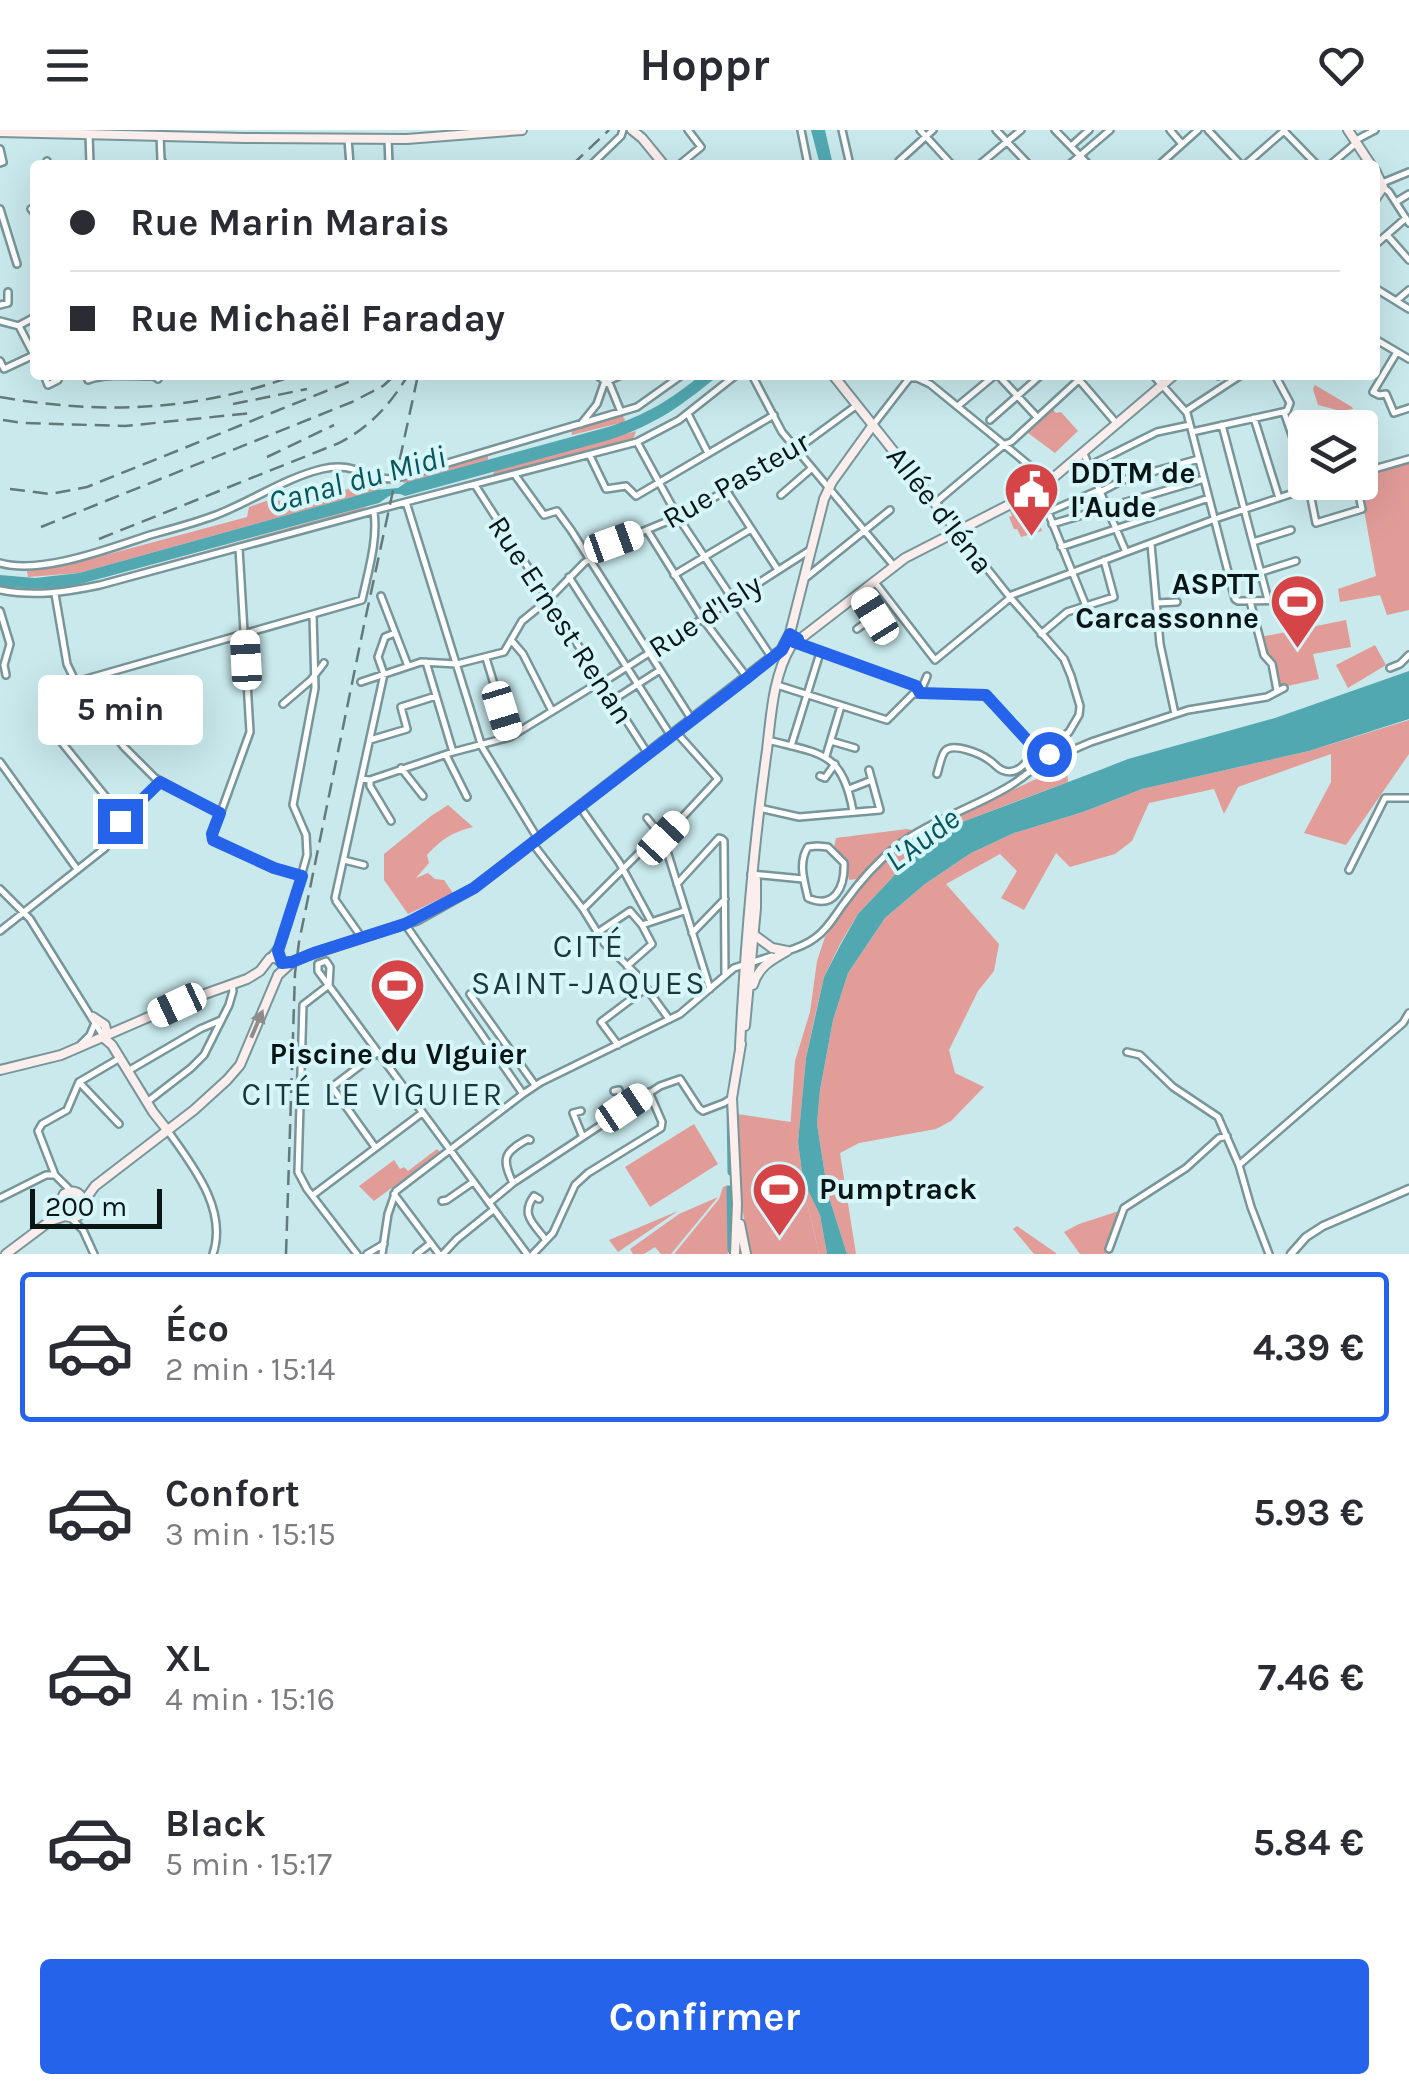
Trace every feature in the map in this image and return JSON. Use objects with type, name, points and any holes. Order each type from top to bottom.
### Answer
[{"type":"main road","points":[[0,132],[388,139],[405,134],[521,130]]},
{"type":"main road","points":[[1348,130],[1366,160]]},
{"type":"main road","points":[[638,133],[660,160]]},
{"type":"main road","name":"Allée d'Iéna","points":[[837,380],[958,531]]},
{"type":"main road","points":[[794,638],[894,566],[1040,489],[1117,424],[1156,380]]},
{"type":"main road","points":[[749,1000],[748,963],[754,934],[753,858],[783,656],[794,638],[802,580],[829,487],[873,426]]},
{"type":"main road","points":[[264,967],[270,976],[309,955],[405,924],[474,888],[772,658],[783,656]]},
{"type":"main road","points":[[740,1047],[753,874]]},
{"type":"main road","points":[[754,934],[772,948],[787,952]]},
{"type":"main road","points":[[746,1254],[737,1204],[728,1101],[755,978],[767,962],[787,952]]},
{"type":"main road","points":[[61,1054],[103,1031],[128,1027],[254,976],[270,958],[276,958],[283,966]]},
{"type":"main road","points":[[6,1254],[50,1220],[61,1196],[95,1186],[167,1137],[180,1121],[214,1094],[240,1065],[283,966]]},
{"type":"main road","points":[[0,1070],[61,1054],[103,1031]]},
{"type":"main road","points":[[103,1031],[167,1137]]},
{"type":"main road","points":[[158,1120],[180,1121]]},
{"type":"main road","points":[[50,1220],[77,1217],[95,1186]]},
{"type":"main road","points":[[74,1192],[84,1201]]},
{"type":"main road","points":[[735,1254],[737,1204]]},
{"type":"main road","points":[[58,1207],[67,1217]]},
{"type":"street","points":[[596,160],[622,136],[623,130]]},
{"type":"street","points":[[685,160],[702,146],[688,130]]},
{"type":"street","points":[[801,130],[806,160]]},
{"type":"street","points":[[842,130],[849,160]]},
{"type":"street","points":[[920,130],[948,160]]},
{"type":"street","points":[[899,160],[933,130]]},
{"type":"street","points":[[996,130],[1024,160]]},
{"type":"street","points":[[986,160],[1021,130]]},
{"type":"street","points":[[1055,130],[1084,160]]},
{"type":"street","points":[[1071,146],[1089,130]]},
{"type":"street","points":[[1075,160],[1110,130]]},
{"type":"street","points":[[1170,130],[1182,144]]},
{"type":"street","points":[[1164,160],[1198,130]]},
{"type":"street","points":[[1208,130],[1238,160]]},
{"type":"street","points":[[1249,160],[1284,130],[1312,160]]},
{"type":"street","points":[[1335,160],[1375,130]]},
{"type":"street","points":[[89,134],[90,160]]},
{"type":"street","points":[[160,136],[161,160]]},
{"type":"street","points":[[388,139],[389,160]]},
{"type":"street","points":[[0,149],[0,164]]},
{"type":"street","points":[[1380,178],[1409,172]]},
{"type":"street","points":[[1380,181],[1408,220],[1380,240]]},
{"type":"street","points":[[1396,202],[1409,194]]},
{"type":"street","points":[[0,210],[16,264]]},
{"type":"street","points":[[1387,234],[1409,260]]},
{"type":"street","points":[[1396,301],[1409,290]]},
{"type":"street","points":[[1380,291],[1409,309]]},
{"type":"street","points":[[0,306],[8,302],[8,292]]},
{"type":"street","points":[[0,321],[20,326],[30,320]]},
{"type":"street","points":[[20,326],[30,347]]},
{"type":"street","points":[[1380,342],[1409,359]]},
{"type":"street","points":[[1397,352],[1373,392],[1386,394],[1394,412],[1409,408]]},
{"type":"street","points":[[0,362],[4,369],[30,358]]},
{"type":"street","points":[[46,380],[48,385],[58,380]]},
{"type":"street","points":[[580,424],[597,404],[606,380]]},
{"type":"street","points":[[608,380],[621,412]]},
{"type":"street","points":[[0,562],[45,563],[112,549],[215,515],[325,468],[348,466],[381,479],[404,476],[637,407],[675,380]]},
{"type":"street","points":[[2,592],[55,594],[100,585],[637,442],[688,414],[730,380]]},
{"type":"street","points":[[755,380],[782,432],[894,566]]},
{"type":"street","points":[[873,426],[906,380]]},
{"type":"street","points":[[921,380],[930,384]]},
{"type":"street","points":[[926,380],[1047,483]]},
{"type":"street","points":[[958,406],[991,380]]},
{"type":"street","points":[[1002,380],[1037,417]]},
{"type":"street","points":[[990,420],[1035,380]]},
{"type":"street","points":[[935,503],[1011,442],[1075,380]]},
{"type":"street","points":[[1082,380],[1117,424]]},
{"type":"street","points":[[1158,380],[1186,411],[1235,599],[1295,600]]},
{"type":"street","points":[[1221,380],[1225,386]]},
{"type":"street","points":[[1186,411],[1234,380]]},
{"type":"street","points":[[1278,380],[1290,403],[1288,417]]},
{"type":"street","name":"Rue Pasteur","points":[[361,682],[426,662],[457,664],[504,652],[522,621],[590,558],[614,542],[678,517],[726,490],[797,449],[857,405]]},
{"type":"street","points":[[1089,466],[1157,432],[1222,425],[1286,411]]},
{"type":"street","points":[[688,414],[708,453]]},
{"type":"street","points":[[590,455],[606,490],[626,486],[636,496],[774,415]]},
{"type":"street","points":[[1254,418],[1279,498]]},
{"type":"street","points":[[1222,425],[1268,600]]},
{"type":"street","points":[[637,442],[678,517],[772,658]]},
{"type":"street","points":[[1083,453],[1126,552]]},
{"type":"street","points":[[1086,606],[1048,512],[1122,480],[1199,459]]},
{"type":"street","points":[[1378,468],[1409,459]]},
{"type":"street","points":[[781,494],[812,468]]},
{"type":"street","points":[[514,475],[544,514],[556,511],[692,720]]},
{"type":"street","points":[[1052,524],[1204,478]]},
{"type":"street","name":"Rue Ernest Renan","points":[[475,486],[648,754]]},
{"type":"street","points":[[726,490],[778,570]]},
{"type":"street","points":[[874,581],[935,660],[1010,597],[1288,494]]},
{"type":"street","points":[[1062,547],[1209,498]]},
{"type":"street","points":[[1312,500],[1316,522],[1362,508],[1360,500]]},
{"type":"street","points":[[406,502],[481,743],[535,841],[598,934],[669,1019]]},
{"type":"street","points":[[802,580],[890,510]]},
{"type":"street","points":[[76,682],[362,600],[374,512]]},
{"type":"street","points":[[674,574],[751,529]]},
{"type":"street","points":[[647,530],[702,618],[747,678]]},
{"type":"street","points":[[1253,542],[1291,530]]},
{"type":"street","name":"Allée d'Iéna","points":[[958,531],[1064,658],[1080,706],[1076,723],[1055,748]]},
{"type":"street","points":[[1150,543],[1160,644],[1176,714]]},
{"type":"street","points":[[239,548],[250,732],[213,840],[302,876]]},
{"type":"street","name":"Rue d'Isly","points":[[361,779],[370,783],[402,768],[510,738],[810,550]]},
{"type":"street","points":[[1041,634],[1067,612],[1114,598],[1104,560]]},
{"type":"street","points":[[1261,572],[1296,561]]},
{"type":"street","points":[[569,577],[674,734],[718,779],[583,909]]},
{"type":"street","points":[[858,629],[875,616],[860,592]]},
{"type":"street","points":[[55,594],[67,664],[80,689],[124,747],[160,782],[220,813]]},
{"type":"street","points":[[382,596],[408,666]]},
{"type":"street","points":[[777,685],[887,720],[913,694],[986,695],[1028,741],[1053,754],[1055,748],[1063,754],[1196,708],[1267,697],[1280,689],[1272,664],[1264,655],[1250,601]]},
{"type":"street","points":[[1156,603],[1177,602]]},
{"type":"street","points":[[0,611],[10,644],[4,665],[6,675]]},
{"type":"street","points":[[270,958],[280,945],[307,855],[306,835],[294,811],[294,798],[315,675],[313,615]]},
{"type":"street","points":[[362,938],[336,900],[384,674],[378,658],[385,637],[394,632]]},
{"type":"street","points":[[794,638],[820,652],[916,686],[920,693]]},
{"type":"street","points":[[511,640],[523,654],[553,712]]},
{"type":"street","points":[[791,746],[820,652]]},
{"type":"street","points":[[1390,668],[1409,656]]},
{"type":"street","points":[[486,658],[510,738]]},
{"type":"street","points":[[426,662],[449,753],[467,797]]},
{"type":"street","points":[[283,704],[324,663]]},
{"type":"street","points":[[613,700],[660,670]]},
{"type":"street","points":[[920,693],[927,676]]},
{"type":"street","points":[[80,689],[46,723],[123,818]]},
{"type":"street","points":[[370,740],[407,729],[401,708],[436,696]]},
{"type":"street","points":[[826,756],[841,706]]},
{"type":"street","points":[[768,740],[826,756],[836,764],[849,789],[853,812]]},
{"type":"street","points":[[830,741],[855,748]]},
{"type":"street","points":[[937,774],[949,748],[986,757],[1004,771],[1012,772],[1027,763],[1036,744]]},
{"type":"street","points":[[382,1254],[394,1194],[523,1094],[669,1019],[734,968],[787,952],[814,939],[865,876],[896,847],[939,819],[1024,777],[1037,766],[1046,750]]},
{"type":"street","points":[[0,762],[77,869]]},
{"type":"street","points":[[820,776],[825,778],[836,764]]},
{"type":"street","points":[[402,768],[423,796]]},
{"type":"street","points":[[759,808],[798,817],[880,810],[869,770]]},
{"type":"street","points":[[849,789],[872,780]]},
{"type":"street","points":[[0,932],[105,848],[123,818],[160,782]]},
{"type":"street","points":[[357,799],[370,783],[391,821]]},
{"type":"street","points":[[1349,870],[1385,798],[1409,798]]},
{"type":"street","points":[[580,806],[651,921]]},
{"type":"street","points":[[647,818],[661,835],[710,989]]},
{"type":"street","points":[[677,884],[722,838],[725,977]]},
{"type":"street","points":[[808,847],[828,847],[844,863],[843,885],[825,902],[808,898],[803,878],[802,855],[808,847]]},
{"type":"street","points":[[344,860],[364,865]]},
{"type":"street","points":[[753,874],[803,878]]},
{"type":"street","points":[[0,889],[24,911],[103,1031]]},
{"type":"street","points":[[692,933],[725,899]]},
{"type":"street","points":[[598,934],[630,911],[652,944],[627,966]]},
{"type":"street","points":[[642,925],[685,911]]},
{"type":"street","points":[[405,924],[523,1094]]},
{"type":"street","points":[[280,945],[283,966]]},
{"type":"street","points":[[146,1102],[204,1055],[227,1009],[232,984]]},
{"type":"street","points":[[358,1254],[298,1172],[304,1005],[330,985],[530,1254],[553,1233],[575,1185],[661,1128],[649,1092]]},
{"type":"street","points":[[618,1045],[601,1022],[646,988]]},
{"type":"street","points":[[470,994],[535,1085]]},
{"type":"street","points":[[1240,1166],[1403,1023],[1409,1013]]},
{"type":"street","points":[[128,1071],[200,1028],[222,1020]]},
{"type":"street","points":[[376,1147],[332,1087],[378,1052]]},
{"type":"street","points":[[1127,1052],[1140,1055],[1173,1087],[1218,1117],[1240,1166],[1269,1254]]},
{"type":"street","points":[[74,1192],[54,1175],[38,1130],[67,1110],[80,1082],[120,1058]]},
{"type":"street","points":[[394,1194],[441,1254],[512,1183],[660,1086],[680,1079],[703,1110],[728,1101]]},
{"type":"street","points":[[80,1082],[118,1124]]},
{"type":"street","points":[[614,1091],[619,1090],[624,1108]]},
{"type":"street","points":[[581,1111],[573,1113],[582,1136]]},
{"type":"street","points":[[312,1195],[422,1112]]},
{"type":"street","points":[[180,1121],[176,1131],[167,1137],[213,1204],[217,1223],[213,1254]]},
{"type":"street","points":[[1109,1249],[1124,1208],[1186,1168],[1226,1136]]},
{"type":"street","points":[[512,1183],[505,1168],[506,1156],[512,1148],[530,1140]]},
{"type":"street","points":[[0,1198],[46,1175],[54,1175]]},
{"type":"street","points":[[442,1201],[473,1181]]},
{"type":"street","points":[[61,1182],[61,1196]]},
{"type":"street","points":[[1290,1254],[1323,1226],[1409,1188]]},
{"type":"street","points":[[539,1198],[534,1196],[526,1209],[546,1240]]},
{"type":"street","points":[[82,1212],[83,1230],[94,1254]]},
{"type":"street","points":[[67,1217],[83,1230]]},
{"type":"street","points":[[417,1254],[431,1243]]},
{"type":"street","points":[[367,1254],[384,1244]]},
{"type":"shaded area","points":[[1315,385],[1353,409],[1318,405]]},
{"type":"shaded area","points":[[1051,407],[1078,431],[1055,453],[1024,430]]},
{"type":"shaded area","points":[[604,416],[625,419],[572,435],[571,428]]},
{"type":"shaded area","points":[[636,431],[628,442],[604,450],[538,467],[533,464],[525,470],[495,477],[493,474],[495,471]]},
{"type":"shaded area","points":[[483,455],[488,460],[402,481],[403,477]]},
{"type":"shaded area","points":[[1409,461],[1409,610],[1387,615],[1380,595],[1340,602],[1338,589],[1376,576],[1362,500],[1378,500],[1378,470]]},
{"type":"shaded area","points":[[372,481],[382,484],[381,489],[79,573],[28,577],[27,571],[87,560],[247,517],[249,507],[269,500],[294,502]]},
{"type":"shaded area","points":[[1034,499],[1042,516],[1038,520],[1042,531],[1021,537],[1014,529],[1010,511]]},
{"type":"shaded area","points":[[364,507],[372,510],[104,581],[104,579]]},
{"type":"shaded area","name":"ASPTT Carcassonne","points":[[1346,620],[1351,647],[1313,654],[1319,679],[1274,689],[1261,637]]},
{"type":"shaded area","points":[[1375,645],[1386,665],[1348,688],[1336,665]]},
{"type":"shaded area","points":[[1409,720],[1409,754],[1346,845],[1304,833],[1331,782],[1331,754],[1238,787],[1224,814],[1214,789],[1149,803],[1132,841],[1115,854],[1070,867],[1056,853],[1024,910],[1001,898],[1017,871],[1000,854],[946,884],[999,944],[994,971],[978,991],[949,1050],[955,1073],[984,1087],[951,1121],[936,1129],[859,1143],[840,1153],[856,1254],[847,1254],[828,1194],[817,1124],[820,1090],[833,1020],[848,973],[885,918],[925,884],[971,853],[1014,833],[1142,789],[1309,751]]},
{"type":"shaded area","points":[[1067,770],[1068,782],[954,825],[910,854],[858,914],[840,944],[824,977],[806,1058],[798,1142],[803,1180],[820,1215],[827,1254],[819,1254],[809,1210],[795,1175],[790,1130],[795,1061],[810,1012],[817,961],[825,937],[875,868],[909,839],[1038,778]]},
{"type":"shaded area","points":[[448,805],[473,827],[437,845],[427,855],[429,863],[416,878],[428,873],[444,880],[453,893],[408,914],[384,880],[384,854]]},
{"type":"shaded area","points":[[907,829],[911,833],[857,879],[849,880],[846,860],[834,847],[836,838]]},
{"type":"shaded area","points":[[737,1114],[791,1122],[795,1175],[809,1210],[819,1254],[752,1254],[741,1198]]},
{"type":"shaded area","points":[[694,1124],[718,1164],[650,1207],[625,1167]]},
{"type":"shaded area","points":[[437,1149],[440,1152],[374,1201],[359,1186],[394,1160],[400,1169],[408,1171]]},
{"type":"shaded area","points":[[728,1185],[734,1195],[732,1251],[674,1254],[719,1199],[723,1187]]},
{"type":"shaded area","points":[[718,1197],[671,1254],[661,1254],[655,1247],[644,1254],[633,1254],[630,1249],[679,1214]]},
{"type":"shaded area","points":[[1122,1210],[1106,1254],[1080,1254],[1064,1232],[1079,1224]]},
{"type":"shaded area","points":[[678,1211],[618,1252],[609,1240]]},
{"type":"shaded area","points":[[1017,1226],[1056,1254],[1034,1254],[1013,1229]]},
{"type":"water","points":[[811,130],[825,130],[832,160],[819,160]]},
{"type":"water","points":[[695,380],[713,380],[668,413],[609,440],[405,496],[394,494],[379,503],[69,587],[0,587],[0,575],[35,578],[79,573],[377,490],[398,488],[407,482],[608,427],[679,392]]},
{"type":"water","points":[[1409,671],[1409,719],[1309,751],[1142,789],[1014,833],[971,853],[925,884],[885,918],[848,973],[833,1020],[820,1090],[817,1124],[828,1194],[847,1254],[827,1254],[820,1215],[803,1180],[798,1142],[806,1058],[824,977],[858,914],[910,855],[954,825],[1128,759],[1275,718]]},
{"type":"waterway","points":[[729,1105],[730,1173]]},
{"type":"waterway","points":[[729,1188],[730,1250]]},
{"type":"railway","points":[[577,160],[609,130]]},
{"type":"railway","points":[[0,397],[76,406],[150,406],[222,396],[281,380]]},
{"type":"railway","points":[[10,489],[50,494],[87,487],[354,380]]},
{"type":"railway","points":[[41,527],[352,402],[390,380]]},
{"type":"railway","points":[[99,539],[339,443],[378,414],[405,380]]},
{"type":"railway","points":[[286,1254],[299,942],[417,380]]},
{"type":"railway","points":[[233,404],[307,389]]},
{"type":"railway","points":[[3,420],[125,426],[252,413]]},
{"type":"railway","points":[[267,457],[334,425]]},
{"type":"place","name":"DDTM de l'Aude","points":[[1031,539]]},
{"type":"place","name":"ASPTT Carcassonne","points":[[1298,650]]},
{"type":"place","name":"Piscine du VIguier","points":[[398,1035]]},
{"type":"place","name":"Pumptrack","points":[[780,1238]]},
{"type":"district","name":"CITÉ SAINT-JAQUES","points":[[589,964]]},
{"type":"district","name":"CITÉ LE VIGUIER","points":[[373,1094]]},
{"type":"route","points":[[120,821],[160,782],[220,813],[213,840],[274,868],[302,876],[278,951],[282,963],[422,918],[474,888],[782,650],[790,634],[798,639],[794,642],[916,686],[920,693],[986,695],[1028,741],[1046,746],[1049,754]]},
{"type":"water label","name":"Canal du Midi","points":[[357,479]]},
{"type":"water label","name":"L'Aude","points":[[922,839]]}]
